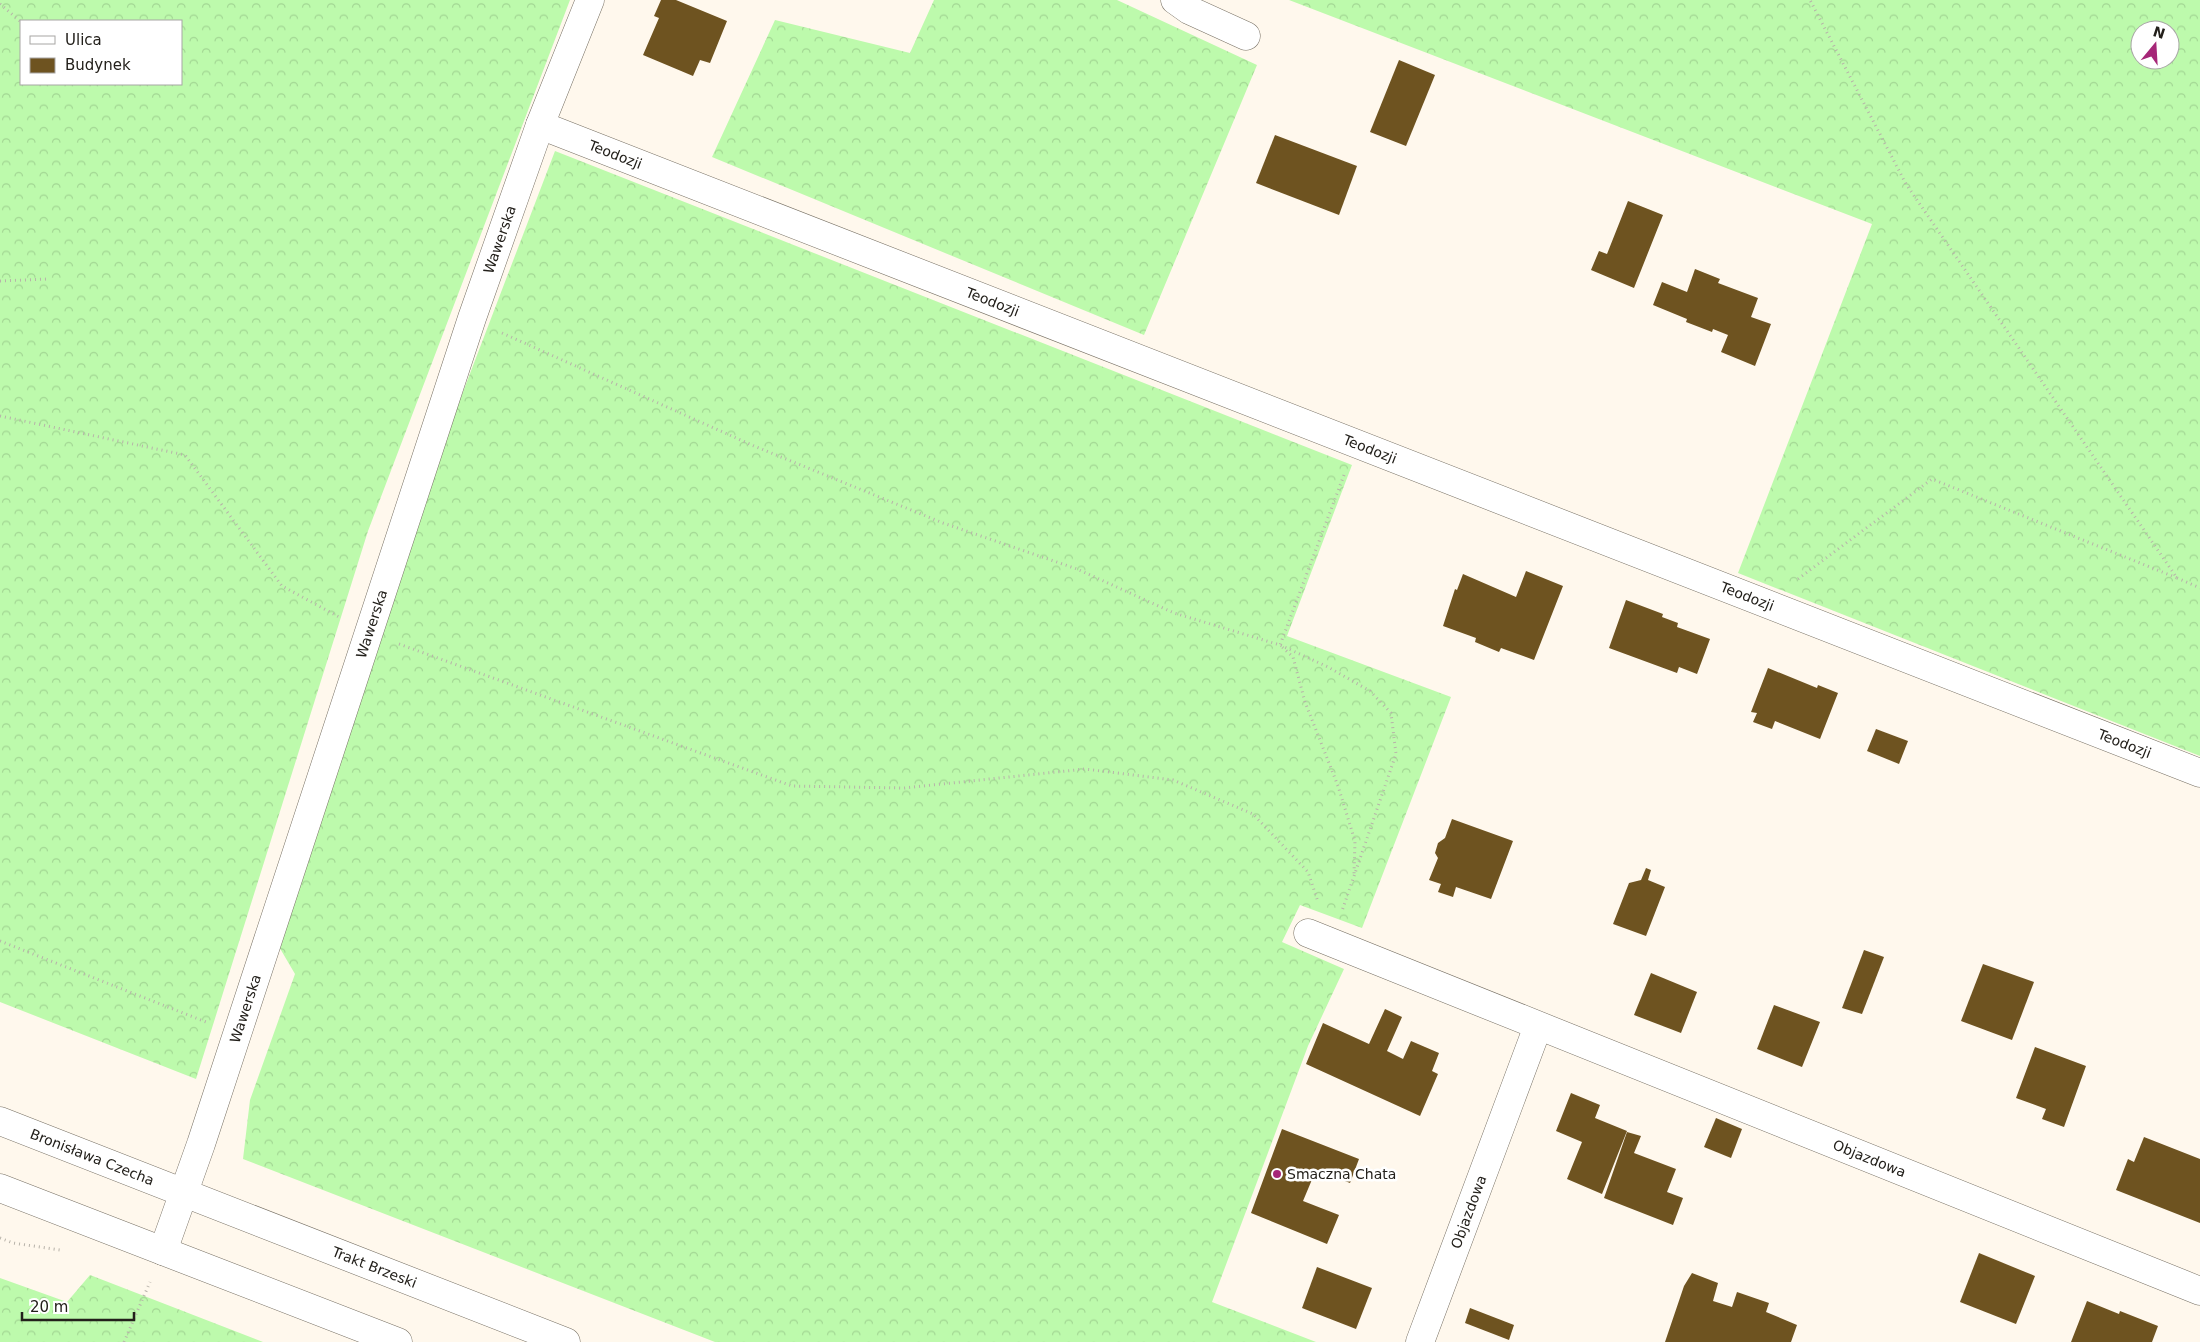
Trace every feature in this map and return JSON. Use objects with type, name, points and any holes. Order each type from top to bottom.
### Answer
[{"type":"street","name":"Wawerska","points":[[163,1251],[237,1034],[472,318],[540,125],[590,0]]},
{"type":"street","points":[[1175,0],[1190,10],[1246,36]]},
{"type":"street","name":"Teodozji","points":[[540,125],[2200,773]]},
{"type":"street","name":"Objazdowa","points":[[1320,938],[2200,1291]]},
{"type":"street","name":"Objazdowa","points":[[1420,1342],[1538,1026]]},
{"type":"street","name":"Bronisława Czecha","points":[[0,1121],[184,1192]]},
{"type":"street","points":[[0,1188],[398,1342]]},
{"type":"street","name":"Trakt Brzeski","points":[[184,1192],[566,1342]]},
{"type":"path","points":[[1810,0],[1906,184],[2177,578]]},
{"type":"path","points":[[0,4],[20,21]]},
{"type":"path","points":[[0,281],[48,279]]},
{"type":"path","points":[[472,318],[754,446],[925,515],[1077,569],[1174,613],[1280,645],[1328,667],[1370,691],[1391,713],[1396,754],[1354,877],[1320,938]]},
{"type":"path","points":[[0,416],[185,455],[282,586],[368,632],[792,786],[904,788],[1085,769],[1172,780],[1253,814],[1308,872],[1320,938]]},
{"type":"path","points":[[1280,645],[1356,443]]},
{"type":"path","points":[[1766,604],[1932,479],[2200,588]]},
{"type":"path","points":[[1280,645],[1293,658],[1305,702],[1338,786],[1355,841],[1354,877]]},
{"type":"path","points":[[0,941],[237,1034]]},
{"type":"path","points":[[124,1342],[163,1251]]},
{"type":"green space","points":[[0,0],[570,0],[368,531],[196,1079],[0,1002]]},
{"type":"green space","points":[[934,0],[1117,0],[1257,65],[1144,335],[712,157],[775,20],[910,53]]},
{"type":"green space","points":[[1289,0],[2200,0],[2200,756],[1738,573],[1872,224]]},
{"type":"green space","points":[[555,151],[1352,465],[1287,636],[1451,697],[1362,928],[1300,905],[1282,942],[1344,969],[1308,1046],[1212,1302],[1316,1342],[715,1342],[243,1159],[250,1100],[295,974],[278,945],[432,473]]},
{"type":"green space","points":[[90,1275],[263,1342],[0,1342],[0,1278],[67,1302]]},
{"type":"building","points":[[661,0],[676,0],[727,21],[710,63],[700,60],[693,76],[643,55],[659,18],[654,16]]},
{"type":"building","points":[[1399,60],[1435,75],[1406,146],[1370,132]]},
{"type":"building","points":[[1275,135],[1357,166],[1339,215],[1256,183]]},
{"type":"building","points":[[1628,201],[1663,215],[1634,288],[1591,270],[1599,251],[1607,254]]},
{"type":"building","points":[[1695,269],[1720,279],[1718,283],[1758,298],[1751,317],[1771,324],[1755,366],[1721,352],[1728,335],[1713,329],[1712,332],[1686,322],[1687,319],[1653,305],[1662,282],[1687,292]]},
{"type":"building","points":[[1526,571],[1563,586],[1534,660],[1501,648],[1499,652],[1475,642],[1476,638],[1443,626],[1455,589],[1457,590],[1463,574],[1516,597]]},
{"type":"building","points":[[1626,600],[1663,614],[1662,617],[1678,623],[1677,627],[1710,639],[1697,674],[1679,667],[1677,673],[1609,648]]},
{"type":"building","points":[[1768,668],[1817,688],[1818,685],[1838,693],[1820,739],[1775,721],[1772,729],[1753,722],[1757,713],[1751,712]]},
{"type":"building","points":[[1876,729],[1908,741],[1899,764],[1867,751]]},
{"type":"building","points":[[1452,819],[1513,841],[1491,899],[1456,887],[1453,897],[1438,892],[1441,884],[1429,880],[1438,858],[1435,853],[1438,843],[1445,838]]},
{"type":"building","points":[[1646,868],[1651,870],[1648,880],[1665,887],[1646,936],[1613,924],[1629,883],[1641,880]]},
{"type":"building","points":[[1864,950],[1884,957],[1862,1014],[1842,1008]]},
{"type":"building","points":[[1983,964],[2034,982],[2012,1040],[1961,1021]]},
{"type":"building","points":[[1651,973],[1697,992],[1681,1033],[1634,1015]]},
{"type":"building","points":[[1774,1005],[1820,1022],[1802,1067],[1757,1049]]},
{"type":"building","points":[[1385,1009],[1402,1017],[1387,1051],[1403,1059],[1411,1041],[1439,1053],[1432,1071],[1438,1074],[1420,1116],[1306,1064],[1323,1023],[1369,1044]]},
{"type":"building","points":[[2035,1047],[2086,1066],[2064,1127],[2042,1119],[2046,1109],[2016,1098]]},
{"type":"building","points":[[1571,1093],[1600,1105],[1595,1118],[1627,1131],[1602,1194],[1567,1179],[1582,1142],[1556,1131]]},
{"type":"building","points":[[1716,1118],[1742,1129],[1731,1158],[1704,1147]]},
{"type":"building","points":[[1282,1129],[1359,1159],[1350,1183],[1316,1170],[1303,1201],[1339,1215],[1327,1244],[1251,1213]]},
{"type":"building","points":[[1627,1132],[1641,1136],[1634,1153],[1676,1169],[1667,1192],[1683,1198],[1673,1225],[1604,1198]]},
{"type":"building","points":[[2144,1137],[2200,1159],[2200,1223],[2116,1190],[2128,1159],[2134,1162]]},
{"type":"building","points":[[1979,1253],[2035,1276],[2016,1324],[1960,1302]]},
{"type":"building","points":[[1317,1267],[1372,1288],[1356,1329],[1302,1308]]},
{"type":"building","points":[[1692,1273],[1718,1283],[1713,1301],[1732,1307],[1737,1292],[1769,1303],[1766,1312],[1797,1325],[1791,1342],[1665,1342],[1684,1286]]},
{"type":"building","points":[[2087,1301],[2119,1314],[2120,1311],[2158,1326],[2152,1342],[2071,1342]]},
{"type":"building","points":[[1470,1308],[1514,1325],[1509,1340],[1465,1323]]},
{"type":"place","name":"Smaczna Chata","points":[[1277,1174]]}]
